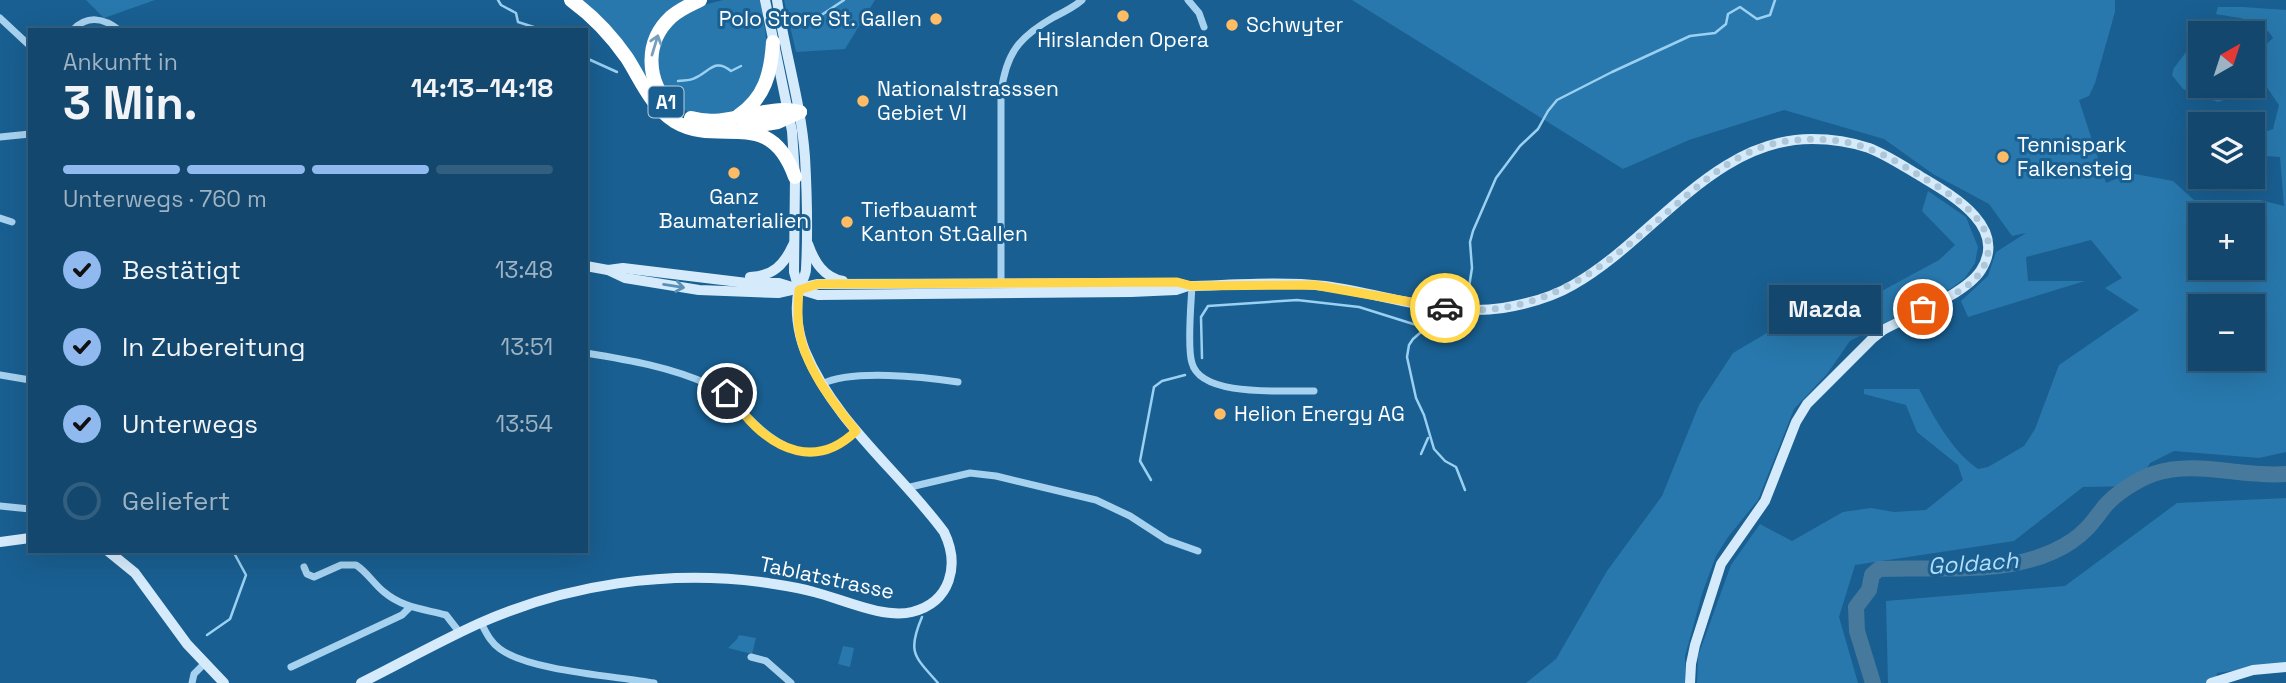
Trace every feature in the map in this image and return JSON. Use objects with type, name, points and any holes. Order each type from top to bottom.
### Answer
[{"type":"highway","name":"A1","points":[[571,0],[614,41],[654,103],[666,116],[685,127],[697,130],[733,124],[754,133],[771,142],[785,156],[795,177]]},
{"type":"highway","name":"A1","points":[[700,0],[675,14],[659,31],[652,52],[654,81],[664,100],[686,116],[733,124],[770,124],[793,113]]},
{"type":"highway","points":[[733,124],[764,90],[770,73],[773,43]]},
{"type":"main road","points":[[772,5],[793,113],[801,239],[828,275],[838,280],[863,284]]},
{"type":"main road","points":[[716,279],[764,276],[782,264],[801,239],[805,158],[773,43],[772,5]]},
{"type":"main road","points":[[588,266],[608,270],[625,278],[699,290],[778,293],[818,284],[863,284],[1131,292],[1176,290],[1190,286],[1314,285],[1455,310],[1483,311],[1520,305],[1553,295],[1600,268],[1709,177],[1732,161],[1767,146],[1787,141],[1831,140],[1869,149],[1891,158],[1964,204],[1976,216],[1986,234],[1987,251],[1982,268],[1969,284],[1958,292],[1883,330],[1873,338],[1801,413],[1765,501],[1721,564],[1695,645],[1690,683]]},
{"type":"main road","name":"Tablatstrasse","points":[[361,683],[481,623],[585,588],[667,578],[726,579],[781,585],[895,613],[924,608],[941,594],[948,583],[953,561],[944,532],[856,431],[810,363],[798,321],[799,290],[806,272],[801,239]]},
{"type":"main road","points":[[608,270],[623,268],[779,283],[818,295],[1002,288]]},
{"type":"main road","points":[[0,542],[28,538]]},
{"type":"main road","points":[[110,553],[135,573],[204,664],[224,683]]},
{"type":"main road","points":[[2211,683],[2253,670],[2286,667]]},
{"type":"street","points":[[1002,288],[1001,93],[1005,65],[1026,36],[1082,0]]},
{"type":"street","points":[[1188,0],[1199,13],[1204,27]]},
{"type":"street","points":[[0,18],[28,44]]},
{"type":"street","points":[[75,28],[79,23],[92,18],[104,20],[116,28]]},
{"type":"street","points":[[0,137],[28,134]]},
{"type":"street","points":[[0,218],[12,222]]},
{"type":"street","points":[[1190,286],[1191,362],[1202,378],[1226,388],[1314,391]]},
{"type":"street","points":[[588,353],[664,368],[727,393],[753,422],[776,441],[799,452],[827,450],[844,442],[856,431]]},
{"type":"street","points":[[0,375],[28,380]]},
{"type":"street","points":[[822,384],[858,376],[914,377],[958,382]]},
{"type":"street","points":[[905,488],[970,473],[996,475],[1096,500],[1130,516],[1167,540],[1198,551]]},
{"type":"street","points":[[0,506],[28,509]]},
{"type":"street","points":[[304,568],[307,574],[314,578],[341,565],[356,565],[390,596],[410,607],[446,615],[460,633]]},
{"type":"street","points":[[291,667],[402,615],[410,607]]},
{"type":"street","points":[[481,623],[493,643],[518,659],[654,683]]},
{"type":"street","points":[[751,657],[766,661],[791,683]]},
{"type":"street","points":[[192,683],[194,674],[204,664]]},
{"type":"shaded area","points":[[86,0],[155,0],[104,18]]},
{"type":"shaded area","points":[[577,0],[692,0],[665,18],[651,85]]},
{"type":"shaded area","points":[[723,0],[761,0],[766,64],[753,93],[743,105],[724,114],[704,116],[686,111],[673,101],[663,86],[658,69],[658,51],[665,34],[678,18],[694,9]]},
{"type":"shaded area","points":[[784,0],[875,0],[845,49],[796,52]]},
{"type":"shaded area","points":[[1352,0],[2115,0],[2115,12],[2095,83],[2089,96],[2079,100],[2106,183],[2130,173],[2173,181],[2194,200],[2260,200],[2284,206],[2280,157],[2266,156],[2265,158],[2265,132],[2273,129],[2279,105],[2265,86],[2265,46],[2273,38],[2265,28],[2265,21],[2249,21],[2216,14],[2218,7],[2286,10],[2286,452],[2259,458],[2174,451],[2150,463],[2137,486],[2083,487],[2014,541],[1855,565],[1839,617],[1858,683],[1697,683],[1698,656],[1731,565],[1760,524],[1792,541],[1843,512],[1871,508],[1894,512],[1926,510],[1963,480],[1958,465],[1917,432],[1906,405],[1864,394],[1864,389],[1919,389],[1944,432],[1960,452],[1978,469],[1988,467],[2024,446],[2035,429],[2059,365],[2139,310],[2105,288],[2122,278],[2091,240],[2026,257],[2028,281],[2085,281],[1968,317],[1961,301],[1988,276],[1996,252],[2026,233],[2012,236],[1989,204],[1933,174],[1884,139],[1784,110],[1689,140],[1623,169]]},
{"type":"shaded area","points":[[2188,50],[2188,91],[2183,89],[2172,75]]},
{"type":"shaded area","points":[[2207,98],[2230,98],[2218,102]]},
{"type":"shaded area","points":[[1928,191],[1966,217],[1978,247],[1975,263],[1965,278],[1950,289],[1850,341],[1827,374],[1794,409],[1758,500],[1716,556],[1702,594],[1685,656],[1685,683],[1526,683],[1556,659],[1607,571],[1662,496],[1699,405],[1733,353],[1811,307],[1880,292],[1939,260],[1955,245],[1922,211]]},
{"type":"shaded area","points":[[2286,498],[2286,664],[2217,673],[2216,683],[1888,683],[1886,601],[2065,586],[2177,503]]},
{"type":"shaded area","points":[[739,635],[756,638],[752,654],[728,648]]},
{"type":"shaded area","points":[[843,646],[854,648],[850,667],[838,664]]},
{"type":"waterway","points":[[498,0],[501,5],[516,13],[518,22],[537,28]]},
{"type":"waterway","points":[[817,18],[844,0]]},
{"type":"waterway","points":[[1463,296],[1469,287],[1472,268],[1470,242],[1473,231],[1496,178],[1520,146],[1538,129],[1557,100],[1690,36],[1715,33],[1726,24],[1728,14],[1740,7],[1757,19],[1770,15],[1775,0]]},
{"type":"waterway","points":[[588,59],[617,72]]},
{"type":"waterway","points":[[678,81],[693,79],[717,66],[731,71],[741,66]]},
{"type":"waterway","points":[[1202,358],[1201,317],[1208,306],[1297,300],[1359,307],[1426,328]]},
{"type":"waterway","points":[[1435,320],[1413,339],[1407,357],[1416,398],[1434,449],[1445,461],[1456,467],[1465,490]]},
{"type":"waterway","points":[[1151,480],[1140,461],[1154,387],[1162,381],[1185,375]]},
{"type":"waterway","points":[[1421,454],[1428,438]]},
{"type":"waterway","name":"Goldach","points":[[1873,683],[1857,631],[1856,607],[1869,590],[1872,575],[1879,569],[1979,568],[2028,561],[2072,541],[2127,487],[2153,474],[2169,470],[2202,468],[2253,474],[2286,474]]},
{"type":"waterway","points":[[207,635],[230,619],[246,575],[234,553]]},
{"type":"waterway","points":[[922,617],[915,638],[915,653],[938,683]]},
{"type":"way so far","points":[[1445,308],[1483,311],[1520,305],[1553,295],[1615,257],[1709,177],[1732,161],[1767,146],[1811,139],[1849,143],[1891,158],[1964,204],[1976,216],[1986,234],[1986,260],[1982,268],[1969,284],[1958,292],[1923,309]]},
{"type":"place","name":"Hirslanden Opera","points":[[1123,16]]},
{"type":"place","name":"Polo Store St. Gallen","points":[[936,19]]},
{"type":"place","name":"Schwyter","points":[[1232,25]]},
{"type":"place","name":"Nationalstrasssen Gebiet VI","points":[[863,101]]},
{"type":"place","name":"Tennispark Falkensteig","points":[[2003,157]]},
{"type":"place","name":"Ganz Baumaterialien","points":[[734,173]]},
{"type":"place","name":"Tiefbauamt Kanton St.Gallen","points":[[847,222]]},
{"type":"place","name":"Mazda","points":[[1923,309]]},
{"type":"place","name":"Helion Energy AG","points":[[1220,414]]},
{"type":"route","points":[[727,393],[753,422],[781,444],[799,452],[827,450],[844,442],[856,431],[822,384],[810,363],[801,338],[798,321],[799,290],[818,284],[1293,284],[1355,291],[1445,308]]}]
